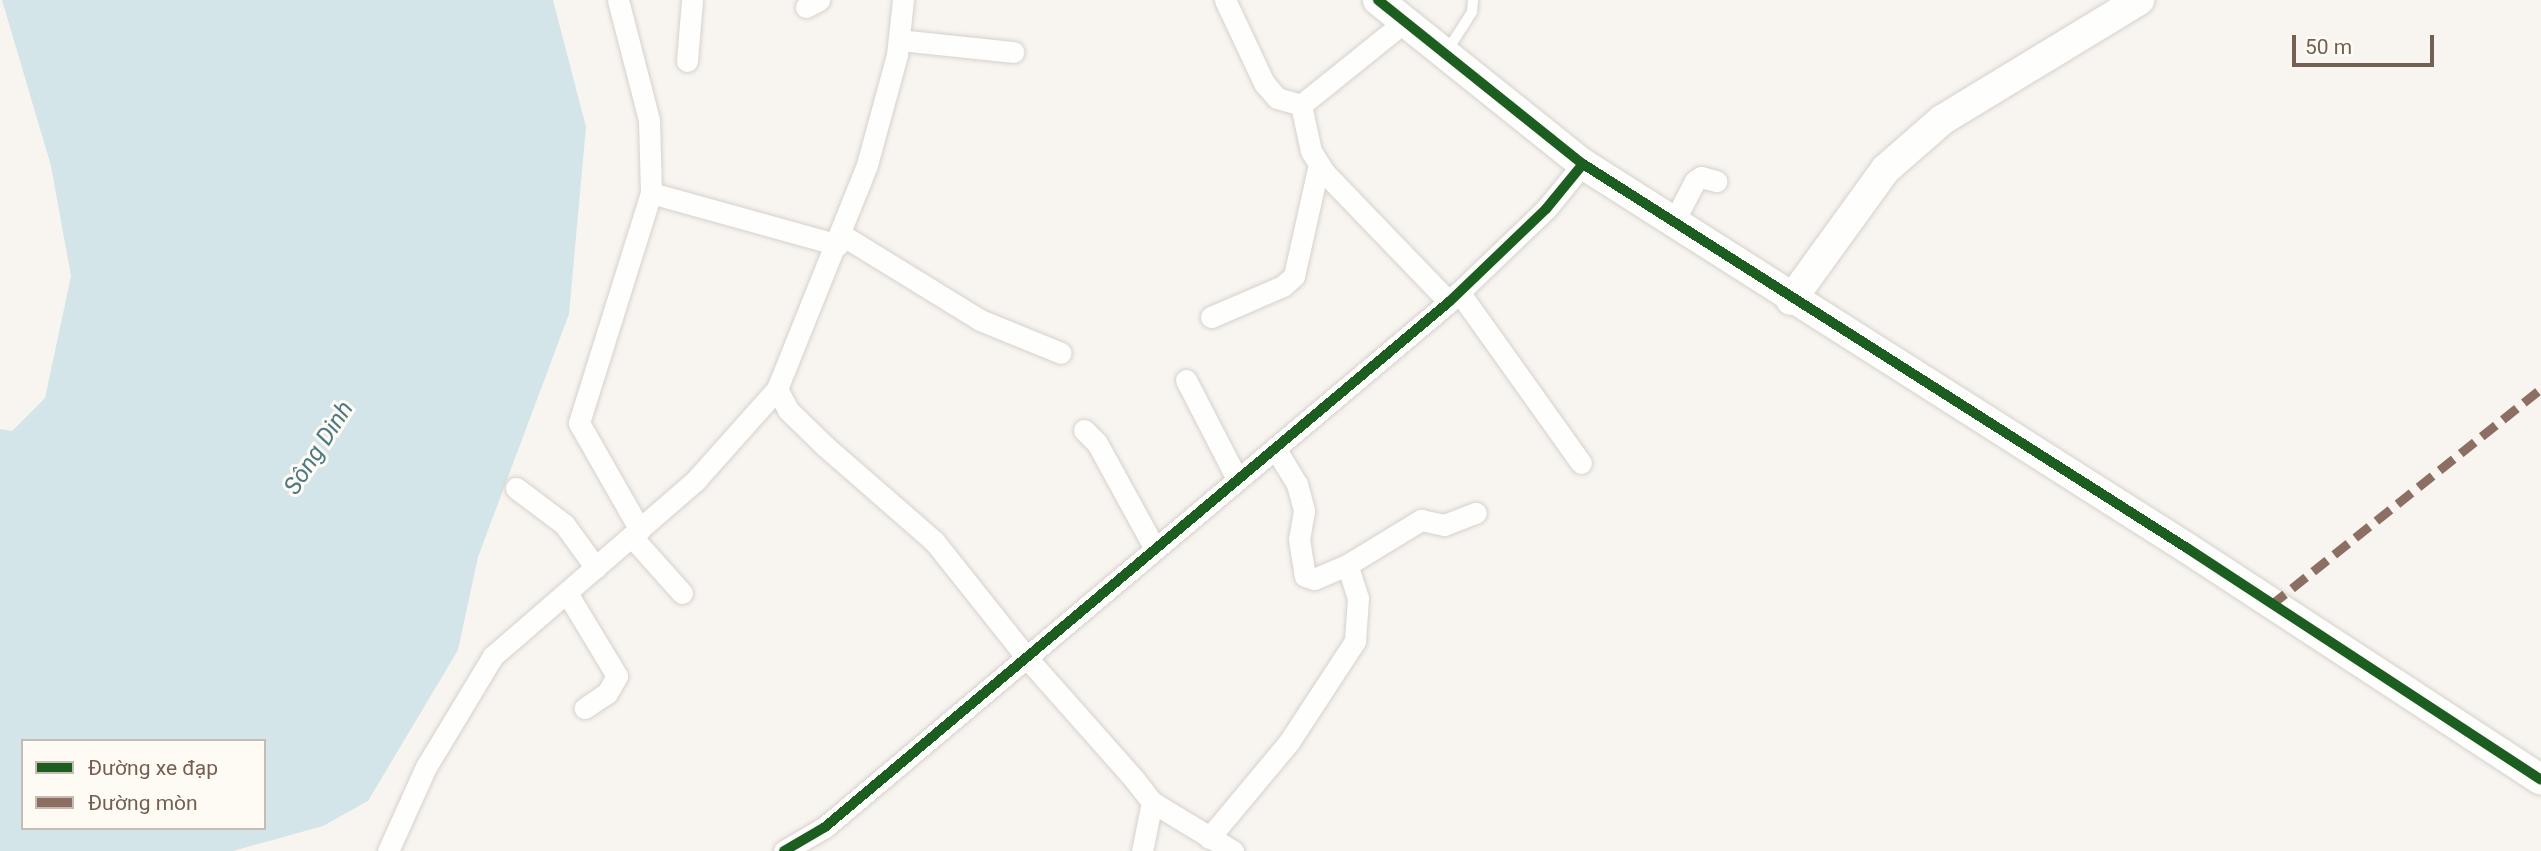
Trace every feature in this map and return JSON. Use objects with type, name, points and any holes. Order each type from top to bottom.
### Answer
[{"type":"street","points":[[618,0],[649,120],[651,193],[579,423],[636,533],[682,593]]},
{"type":"street","points":[[687,61],[692,0]]},
{"type":"street","points":[[388,851],[426,767],[482,670],[723,453],[777,389],[804,315],[840,240],[867,165],[899,40],[903,0]]},
{"type":"street","points":[[1225,0],[1264,83],[1277,98],[1301,105]]},
{"type":"street","points":[[1378,0],[1444,57],[1583,164],[1791,300],[2176,540],[2541,780]]},
{"type":"street","points":[[1791,300],[1886,169],[1932,128],[2139,0]]},
{"type":"street","points":[[1301,105],[1403,23]]},
{"type":"street","points":[[899,40],[1013,52]]},
{"type":"street","points":[[1301,105],[1319,164],[1454,297],[1581,463]]},
{"type":"street","points":[[1211,317],[1283,286],[1294,276],[1319,164]]},
{"type":"street","points":[[784,851],[825,827],[1454,297],[1546,209],[1583,164]]},
{"type":"street","points":[[1673,223],[1695,181],[1701,177],[1716,181]]},
{"type":"street","points":[[651,193],[840,240],[980,320],[1062,353]]},
{"type":"street","points":[[1186,380],[1237,479]]},
{"type":"street","points":[[777,389],[789,410],[825,446],[934,541],[1027,658],[1152,802],[1233,851]]},
{"type":"street","points":[[1084,430],[1097,443],[1155,549]]},
{"type":"street","points":[[1275,448],[1297,484],[1304,511],[1299,539],[1305,576],[1314,579],[1347,565],[1394,532],[1421,520],[1444,524],[1476,513]]},
{"type":"street","points":[[516,488],[564,524],[596,568]]},
{"type":"street","points":[[1209,838],[1289,742],[1355,641],[1358,598],[1347,565]]},
{"type":"street","points":[[567,593],[617,676],[607,693],[585,708]]},
{"type":"street","points":[[1142,851],[1152,802]]},
{"type":"lane","points":[[1444,57],[1472,12],[1473,0]]},
{"type":"water","name":"Sông Dinh","points":[[2,0],[553,0],[586,127],[569,314],[478,557],[458,650],[368,801],[323,826],[233,851],[0,851],[0,429],[12,431],[45,398],[71,276],[51,166]]},
{"type":"marked path","points":[[2271,605],[2541,389]]},
{"type":"cycle path","points":[[1378,0],[1583,164],[2187,548],[2541,780]]},
{"type":"cycle path","points":[[784,851],[825,827],[1449,302],[1546,209],[1583,164]]}]
